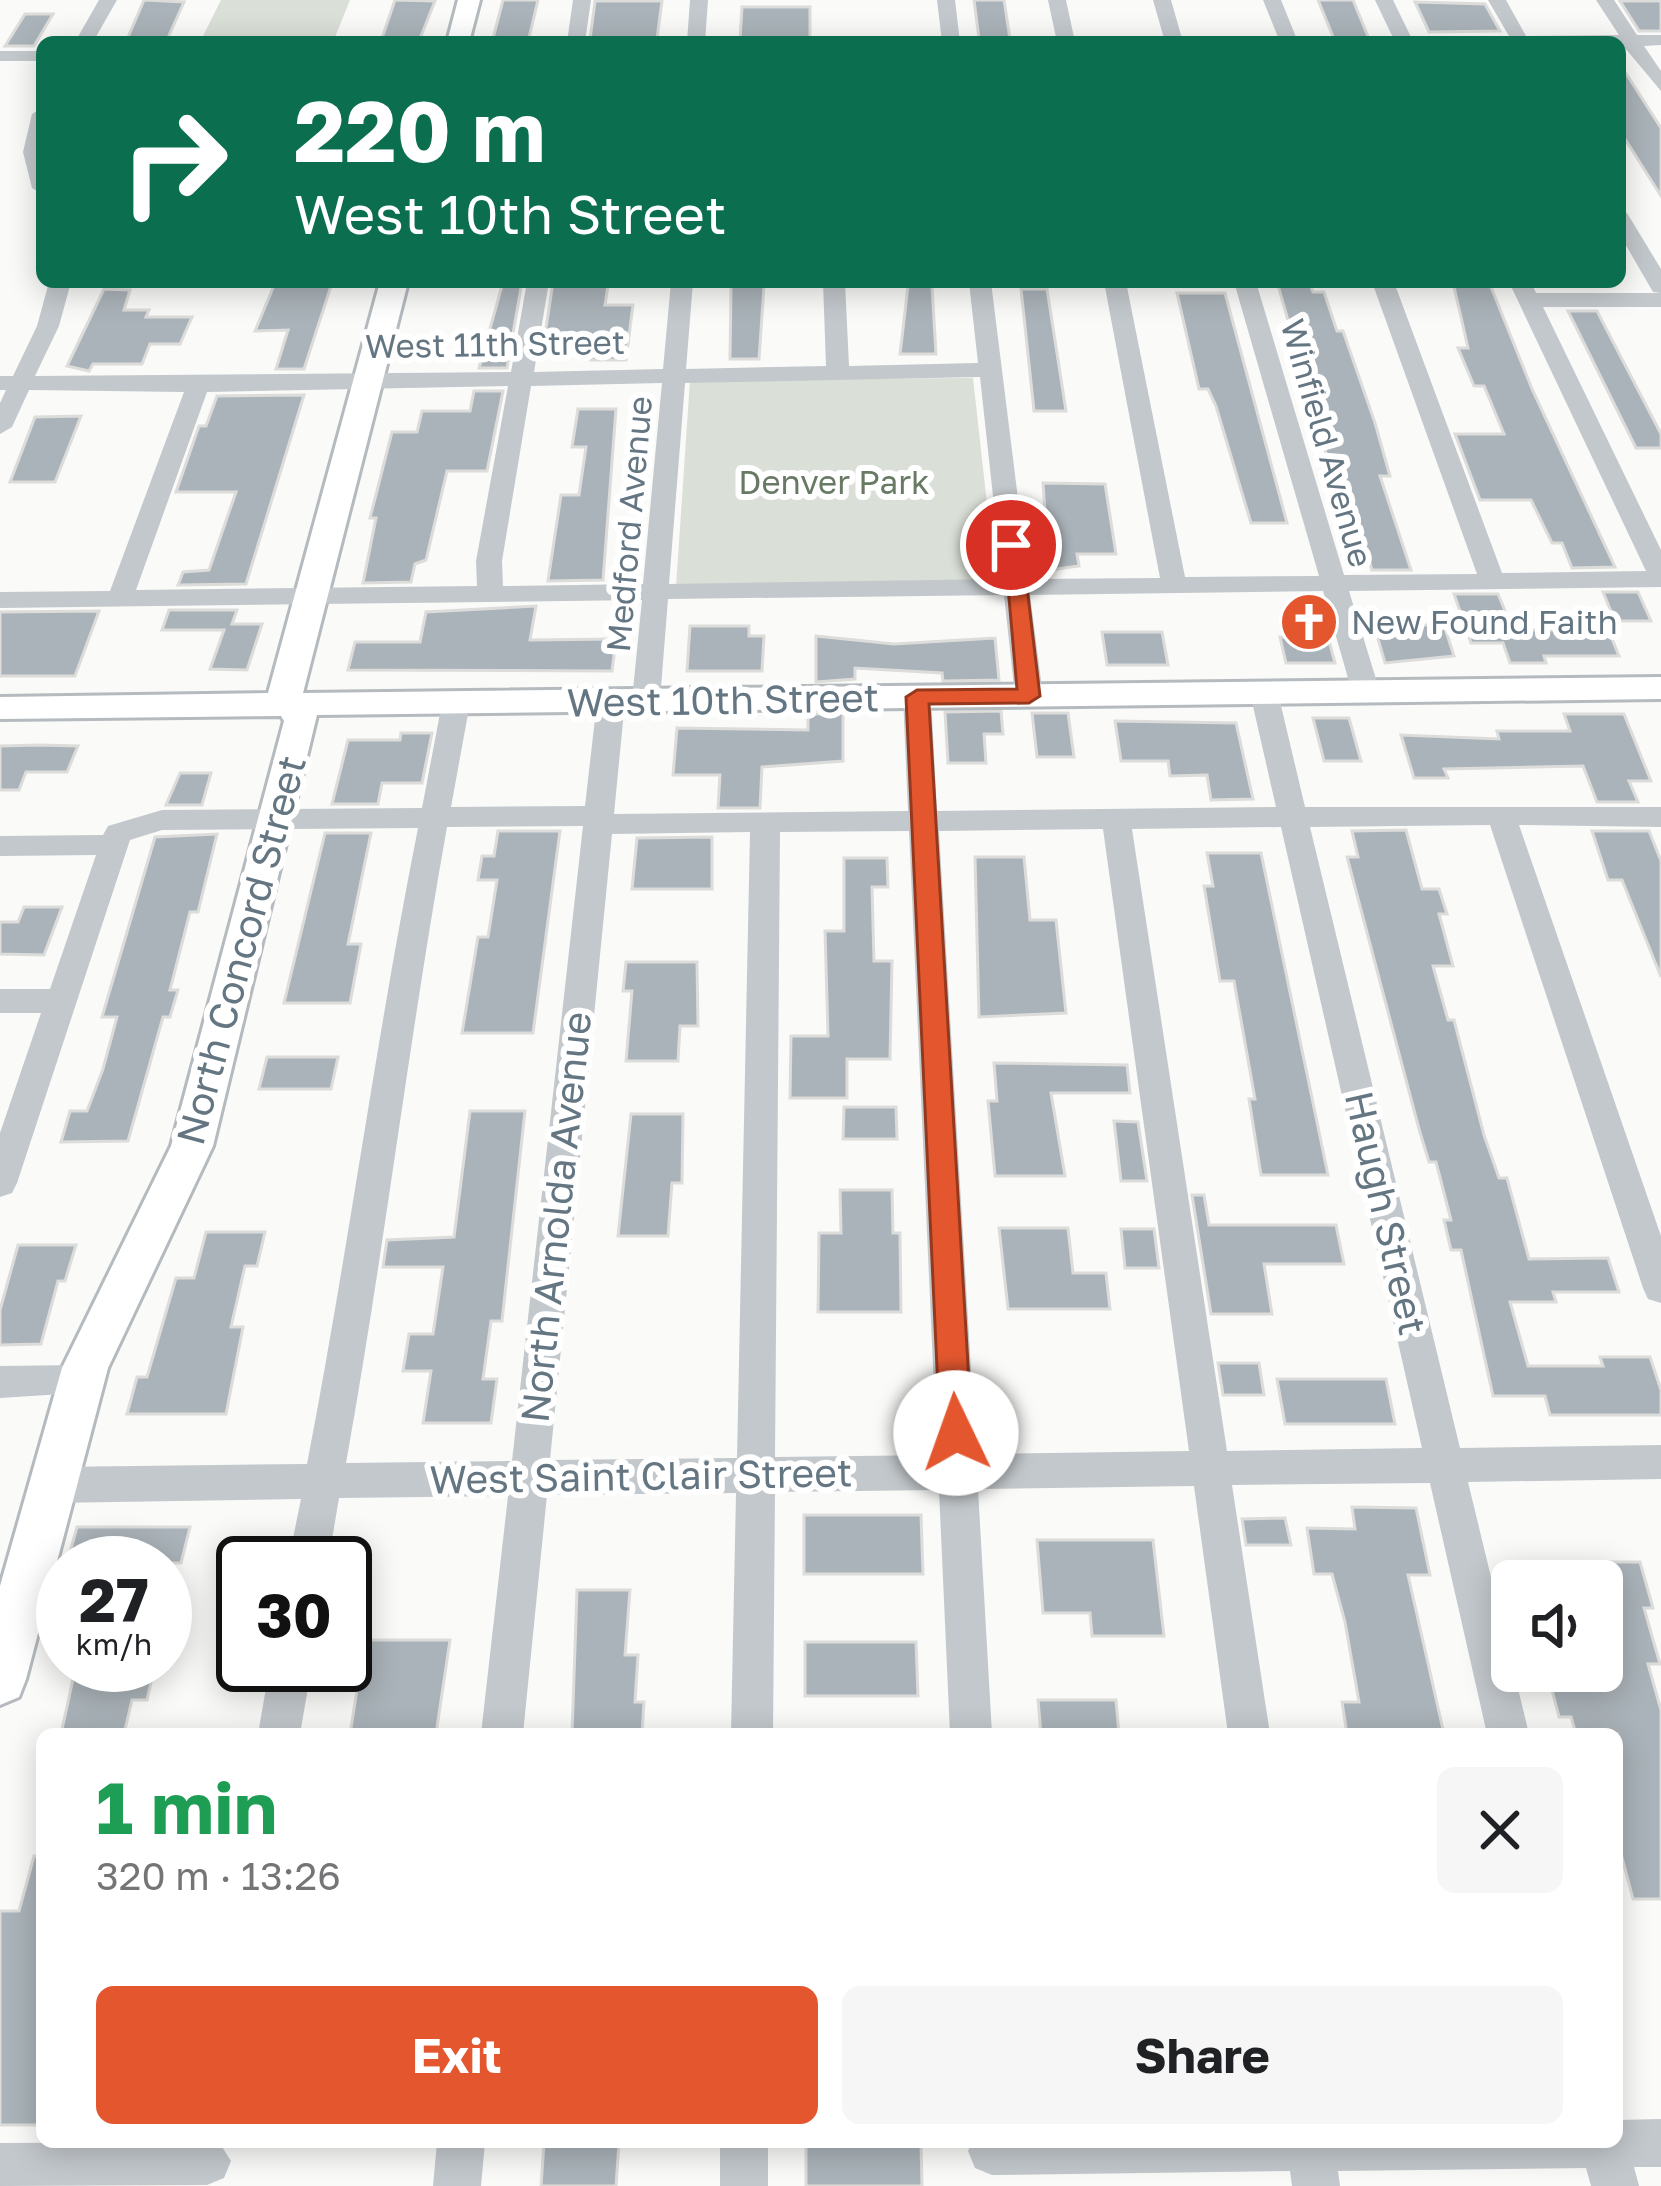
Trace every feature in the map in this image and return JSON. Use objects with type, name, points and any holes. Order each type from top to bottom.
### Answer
[{"type":"main road","points":[[460,36],[470,0]]},
{"type":"main road","name":"North Concord Street","points":[[0,1678],[81,1381],[192,1146],[302,720],[284,689],[392,288]]},
{"type":"main road","name":"West 10th Street","points":[[0,708],[1661,688]]},
{"type":"street","points":[[87,36],[108,0]]},
{"type":"street","points":[[577,36],[582,0]]},
{"type":"street","points":[[696,36],[699,0]]},
{"type":"street","points":[[946,0],[950,36]]},
{"type":"street","points":[[1058,0],[1065,36]]},
{"type":"street","points":[[1162,0],[1172,36]]},
{"type":"street","points":[[1272,0],[1287,36]]},
{"type":"street","points":[[1384,0],[1405,36]]},
{"type":"street","points":[[1497,0],[1518,36]]},
{"type":"street","points":[[1606,0],[1661,85]]},
{"type":"street","points":[[1626,40],[1661,40]]},
{"type":"street","points":[[0,56],[36,56]]},
{"type":"street","points":[[1626,227],[1661,287]]},
{"type":"street","points":[[0,427],[11,383],[53,312],[59,288]]},
{"type":"street","points":[[490,594],[489,561],[537,288]]},
{"type":"street","name":"Medford Avenue","points":[[629,701],[658,593],[682,288]]},
{"type":"street","points":[[834,288],[838,372]]},
{"type":"street","points":[[981,288],[1029,696]]},
{"type":"street","points":[[1116,288],[1173,565],[1172,587]]},
{"type":"street","name":"Winfield Avenue","points":[[1247,288],[1366,692]]},
{"type":"street","points":[[1385,288],[1493,583]]},
{"type":"street","points":[[0,600],[1335,586],[1661,577],[1524,291],[1661,300]]},
{"type":"street","name":"West 11th Street","points":[[11,383],[198,385],[369,378],[991,370]]},
{"type":"street","points":[[119,598],[198,385]]},
{"type":"street","name":"Haugh Street","points":[[1264,693],[1507,1728]]},
{"type":"street","points":[[917,697],[971,1728]]},
{"type":"street","name":"North Arnolda Avenue","points":[[503,1728],[597,820],[629,701]]},
{"type":"street","points":[[313,1536],[371,1225],[406,967],[456,703]]},
{"type":"street","points":[[1501,815],[1661,1288]]},
{"type":"street","points":[[0,1183],[118,832],[132,825],[162,820],[434,816],[765,823],[1293,816],[1661,818]]},
{"type":"street","points":[[1116,818],[1248,1728]]},
{"type":"street","points":[[752,1728],[765,823]]},
{"type":"street","points":[[0,846],[114,845]]},
{"type":"street","points":[[0,1001],[60,1001]]},
{"type":"street","points":[[0,1382],[81,1381]]},
{"type":"street","name":"West Saint Clair Street","points":[[52,1485],[1661,1462]]},
{"type":"street","points":[[280,1728],[286,1692]]},
{"type":"street","points":[[993,2160],[1608,2157],[1661,2143]]},
{"type":"street","points":[[457,2186],[460,2148]]},
{"type":"street","points":[[743,2186],[744,2148]]},
{"type":"street","points":[[0,2167],[207,2163]]},
{"type":"green space","points":[[221,0],[350,0],[335,36],[203,36]]},
{"type":"green space","name":"Denver Park","points":[[973,378],[996,585],[676,587],[690,380]]},
{"type":"building","points":[[144,0],[184,2],[169,36],[129,36]]},
{"type":"building","points":[[395,0],[435,1],[421,36],[383,36]]},
{"type":"building","points":[[503,0],[538,0],[529,36],[494,36]]},
{"type":"building","points":[[974,0],[1004,0],[1010,36],[979,36]]},
{"type":"building","points":[[1318,0],[1353,0],[1368,36],[1333,36]]},
{"type":"building","points":[[595,1],[662,1],[657,36],[590,36]]},
{"type":"building","points":[[1620,1],[1661,1],[1661,31],[1639,31]]},
{"type":"building","points":[[1415,2],[1485,4],[1500,31],[1429,32]]},
{"type":"building","points":[[742,7],[810,7],[810,36],[740,36]]},
{"type":"building","points":[[25,14],[53,14],[34,46],[5,46]]},
{"type":"building","points":[[1626,73],[1661,128],[1661,196],[1626,141]]},
{"type":"building","points":[[273,288],[330,288],[304,369],[276,369],[288,330],[255,331]]},
{"type":"building","points":[[501,288],[521,288],[507,368],[479,368]]},
{"type":"building","points":[[552,288],[608,288],[605,305],[633,305],[626,360],[591,360],[594,341],[544,341]]},
{"type":"building","points":[[731,288],[764,288],[759,359],[730,359]]},
{"type":"building","points":[[908,288],[932,288],[936,354],[900,354]]},
{"type":"building","points":[[1279,288],[1324,292],[1337,331],[1343,331],[1375,423],[1390,476],[1380,476],[1411,570],[1372,570],[1350,497],[1340,497]]},
{"type":"building","points":[[1454,288],[1491,288],[1532,389],[1615,567],[1572,568],[1562,543],[1552,543],[1531,500],[1480,500],[1455,434],[1504,434],[1484,386],[1474,386],[1458,348],[1468,348]]},
{"type":"building","points":[[104,289],[130,290],[124,310],[149,310],[146,317],[192,317],[180,344],[150,344],[142,364],[93,364],[89,371],[67,366]]},
{"type":"building","points":[[1021,289],[1047,289],[1066,411],[1034,411]]},
{"type":"building","points":[[1177,293],[1225,293],[1287,523],[1251,523],[1216,406],[1208,389],[1199,389]]},
{"type":"building","points":[[1568,311],[1597,311],[1661,434],[1661,448],[1636,448]]},
{"type":"building","points":[[474,391],[503,391],[487,471],[447,471],[426,560],[415,564],[411,582],[363,583],[376,518],[370,518],[392,432],[417,432],[422,411],[470,411]]},
{"type":"building","points":[[304,395],[246,584],[178,585],[183,572],[209,570],[236,492],[176,492],[199,426],[206,426],[217,396]]},
{"type":"building","points":[[578,409],[616,409],[603,580],[548,581],[561,495],[579,495],[586,447],[572,447]]},
{"type":"building","points":[[81,416],[55,482],[10,482],[35,417]]},
{"type":"building","points":[[1043,483],[1105,484],[1116,554],[1077,554],[1079,566],[1049,570]]},
{"type":"building","points":[[1603,592],[1638,592],[1651,621],[1615,621]]},
{"type":"building","points":[[1454,594],[1498,594],[1513,630],[1579,630],[1577,624],[1606,624],[1619,656],[1544,656],[1546,663],[1510,663],[1503,643],[1471,643]]},
{"type":"building","points":[[536,606],[530,640],[616,639],[612,671],[348,670],[355,642],[420,642],[426,612]]},
{"type":"building","name":"New Found Faith","points":[[1290,607],[1320,607],[1335,663],[1286,663],[1280,637],[1298,637]]},
{"type":"building","points":[[169,610],[237,610],[232,624],[262,624],[247,670],[210,669],[224,630],[162,630]]},
{"type":"building","points":[[99,611],[75,676],[0,676],[0,612]]},
{"type":"building","points":[[1374,625],[1444,625],[1454,656],[1385,663]]},
{"type":"building","points":[[690,626],[749,626],[749,636],[764,636],[762,671],[687,671]]},
{"type":"building","points":[[1102,632],[1162,632],[1168,665],[1107,665]]},
{"type":"building","points":[[816,636],[894,644],[995,638],[999,680],[943,681],[942,673],[855,668],[855,679],[816,682]]},
{"type":"building","points":[[1001,711],[1003,734],[984,734],[986,763],[948,763],[945,712]]},
{"type":"building","points":[[843,713],[843,761],[762,767],[760,808],[718,808],[720,775],[673,775],[677,728],[808,730],[808,718],[815,714]]},
{"type":"building","points":[[1032,713],[1068,713],[1074,757],[1037,757]]},
{"type":"building","points":[[1564,714],[1624,714],[1651,781],[1629,781],[1638,802],[1597,802],[1583,766],[1444,769],[1448,778],[1414,778],[1401,735],[1499,739],[1497,731],[1570,731]]},
{"type":"building","points":[[1313,718],[1349,718],[1361,761],[1324,761]]},
{"type":"building","points":[[1115,721],[1236,723],[1253,799],[1211,800],[1207,775],[1170,776],[1168,761],[1121,761]]},
{"type":"building","points":[[401,733],[432,733],[422,783],[382,783],[378,804],[332,804],[348,740],[400,740]]},
{"type":"building","points":[[0,746],[78,746],[67,772],[26,772],[19,790],[0,790]]},
{"type":"building","points":[[180,773],[211,773],[202,805],[166,805]]},
{"type":"building","points":[[1406,830],[1422,889],[1439,889],[1447,914],[1439,914],[1453,966],[1433,966],[1448,1020],[1454,1020],[1499,1178],[1507,1178],[1529,1259],[1608,1258],[1619,1292],[1553,1292],[1556,1302],[1510,1302],[1528,1366],[1603,1366],[1600,1357],[1650,1357],[1661,1390],[1661,1415],[1550,1415],[1545,1396],[1493,1396],[1461,1250],[1451,1250],[1444,1220],[1451,1220],[1436,1162],[1429,1162],[1419,1129],[1347,857],[1358,857],[1352,831]]},
{"type":"building","points":[[498,831],[560,831],[533,1033],[462,1033],[478,937],[488,937],[497,880],[478,880],[482,856],[494,856]]},
{"type":"building","points":[[1592,831],[1649,831],[1661,861],[1661,977],[1622,880],[1608,880]]},
{"type":"building","points":[[325,833],[371,833],[348,944],[361,944],[350,1003],[284,1003]]},
{"type":"building","points":[[217,834],[198,912],[190,912],[170,990],[178,990],[170,1017],[163,1017],[128,1141],[61,1142],[70,1111],[87,1111],[103,1069],[117,1017],[102,1017],[155,837]]},
{"type":"building","points":[[712,837],[712,889],[632,889],[637,838]]},
{"type":"building","points":[[1207,853],[1261,853],[1328,1175],[1261,1175],[1249,1099],[1255,1099],[1234,981],[1220,981],[1204,886],[1213,886]]},
{"type":"building","points":[[975,857],[1024,857],[1030,920],[1056,920],[1066,1013],[979,1017]]},
{"type":"building","points":[[844,858],[887,858],[888,887],[872,887],[874,961],[892,961],[890,1059],[847,1059],[847,1098],[790,1098],[791,1036],[828,1036],[825,931],[844,931]]},
{"type":"building","points":[[24,907],[62,907],[44,955],[0,954],[0,922],[18,922]]},
{"type":"building","points":[[626,962],[697,962],[698,1026],[680,1026],[678,1061],[626,1061],[632,991],[623,991]]},
{"type":"building","points":[[267,1057],[338,1057],[331,1089],[259,1089]]},
{"type":"building","points":[[994,1063],[1127,1065],[1130,1093],[1051,1093],[1065,1176],[995,1176],[988,1101],[997,1101]]},
{"type":"building","points":[[844,1107],[896,1107],[897,1139],[843,1139]]},
{"type":"building","points":[[470,1111],[525,1111],[502,1321],[491,1321],[483,1379],[497,1379],[491,1423],[423,1423],[431,1371],[403,1371],[409,1334],[433,1334],[443,1267],[383,1267],[387,1240],[454,1237]]},
{"type":"building","points":[[631,1114],[683,1114],[682,1183],[672,1183],[668,1236],[618,1236]]},
{"type":"building","points":[[1114,1121],[1138,1122],[1147,1181],[1121,1181]]},
{"type":"building","points":[[840,1190],[892,1190],[893,1233],[900,1233],[901,1312],[818,1312],[819,1233],[841,1233]]},
{"type":"building","points":[[1192,1195],[1204,1195],[1209,1225],[1336,1225],[1344,1264],[1264,1264],[1272,1314],[1211,1314]]},
{"type":"building","points":[[999,1228],[1068,1228],[1073,1273],[1106,1273],[1110,1309],[1008,1309]]},
{"type":"building","points":[[1121,1229],[1154,1229],[1159,1268],[1125,1268]]},
{"type":"building","points":[[206,1232],[265,1232],[257,1266],[245,1266],[231,1327],[243,1327],[226,1414],[127,1414],[137,1377],[147,1377],[176,1278],[194,1278]]},
{"type":"building","points":[[18,1245],[76,1245],[65,1281],[58,1281],[41,1344],[0,1345],[0,1310]]},
{"type":"building","points":[[1218,1363],[1259,1363],[1264,1395],[1223,1395]]},
{"type":"building","points":[[1277,1379],[1386,1379],[1395,1424],[1285,1424]]},
{"type":"building","points":[[1352,1507],[1416,1508],[1430,1575],[1408,1575],[1443,1728],[1346,1728],[1342,1702],[1359,1702],[1345,1622],[1332,1574],[1314,1574],[1307,1528],[1355,1529]]},
{"type":"building","points":[[804,1515],[921,1515],[923,1574],[804,1574]]},
{"type":"building","points":[[1285,1518],[1291,1545],[1246,1545],[1242,1519]]},
{"type":"building","points":[[77,1527],[190,1527],[188,1536],[74,1536]]},
{"type":"building","points":[[1037,1540],[1153,1540],[1164,1636],[1092,1636],[1090,1613],[1043,1613]]},
{"type":"building","points":[[1623,1562],[1640,1562],[1653,1608],[1644,1608],[1660,1664],[1648,1664],[1661,1710],[1661,1899],[1633,1899],[1623,1862],[1623,1728],[1574,1728],[1571,1717],[1559,1717],[1552,1692],[1623,1692]]},
{"type":"building","points":[[577,1590],[630,1590],[625,1655],[638,1655],[635,1702],[644,1702],[642,1728],[572,1728]]},
{"type":"building","points":[[372,1640],[450,1640],[437,1728],[351,1728],[357,1692],[372,1692]]},
{"type":"building","points":[[805,1642],[916,1642],[918,1696],[805,1696]]},
{"type":"building","points":[[70,1692],[149,1692],[147,1700],[132,1700],[125,1728],[62,1728]]},
{"type":"building","points":[[1038,1700],[1116,1700],[1118,1728],[1040,1728]]},
{"type":"building","points":[[36,1856],[36,2125],[0,2125],[0,1911],[19,1911]]},
{"type":"building","points":[[544,2148],[619,2148],[616,2186],[541,2186]]},
{"type":"building","points":[[806,2148],[921,2148],[922,2186],[806,2186]]},
{"type":"place","name":"New Found Faith","points":[[1309,622]]},
{"type":"route","points":[[956,1433],[917,697],[1029,696],[1011,545]]}]
